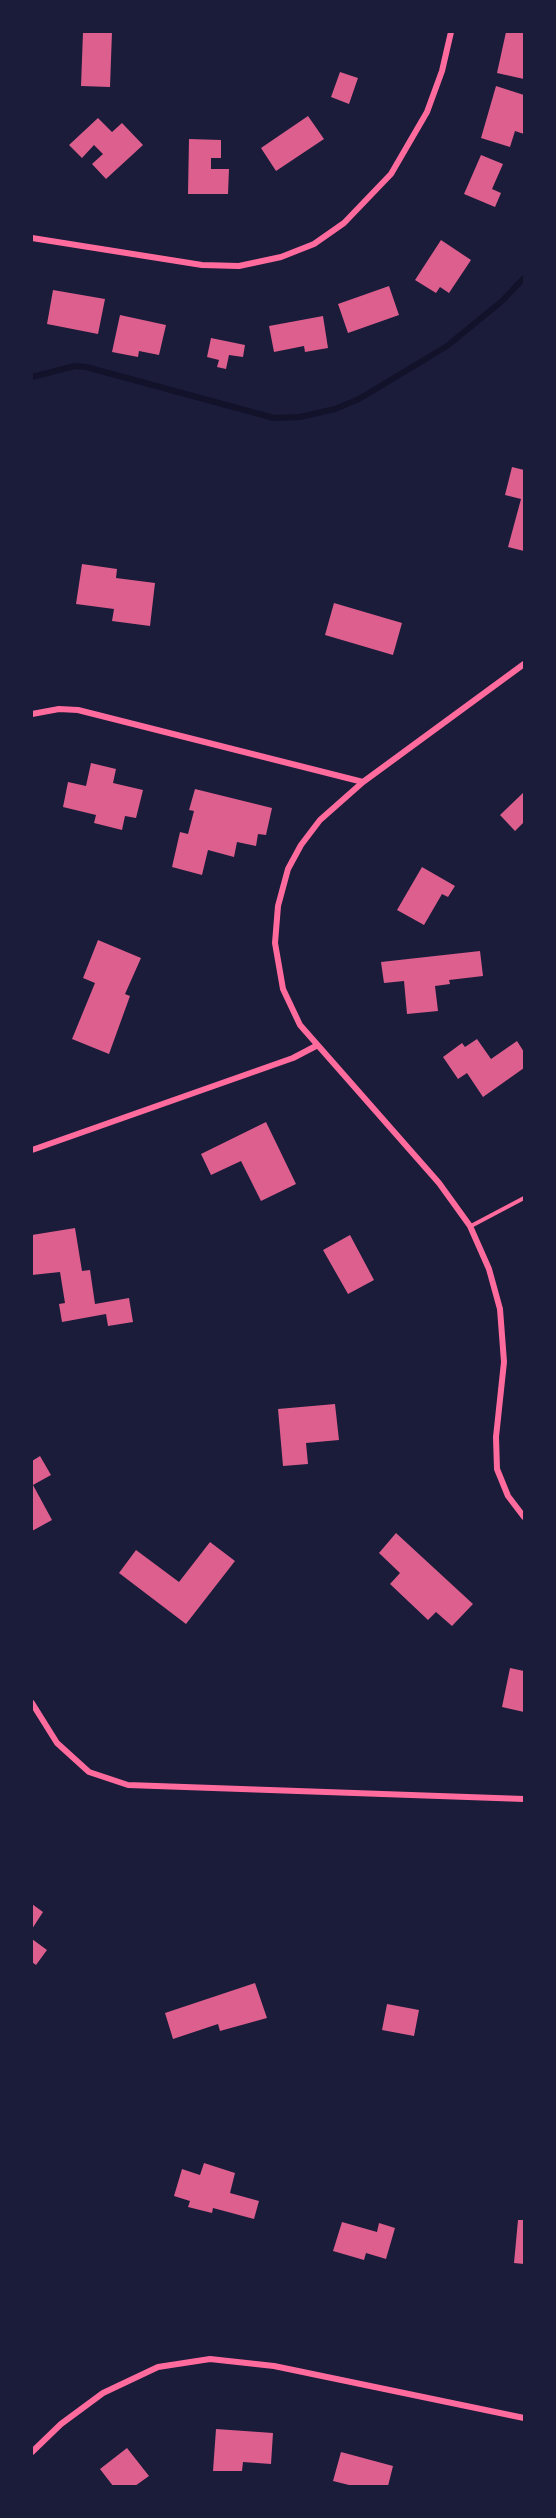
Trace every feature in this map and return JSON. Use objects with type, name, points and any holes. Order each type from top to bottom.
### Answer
[{"type":"street","points":[[32,238],[202,266],[239,266],[281,257],[314,244],[344,223],[391,174],[427,112],[442,71],[451,32]]},
{"type":"street","points":[[525,664],[363,782],[330,810],[309,832],[288,869],[278,906],[276,943],[283,989],[300,1025],[316,1046],[440,1183],[470,1226],[489,1269],[502,1327],[504,1362],[496,1437],[497,1469],[508,1496],[525,1517]]},
{"type":"street","points":[[32,714],[59,709],[78,710],[363,782]]},
{"type":"street","points":[[32,1150],[292,1058],[316,1046]]},
{"type":"street","points":[[32,1703],[57,1743],[89,1772],[128,1785],[525,1799]]},
{"type":"street","points":[[32,2452],[61,2424],[103,2393],[158,2367],[210,2359],[274,2366],[525,2418]]},
{"type":"lane","points":[[470,1226],[525,1198]]},
{"type":"building","points":[[83,32],[112,32],[110,87],[81,86]]},
{"type":"building","points":[[506,32],[524,32],[524,79],[497,73]]},
{"type":"building","points":[[340,72],[358,78],[349,104],[331,97]]},
{"type":"building","points":[[496,86],[524,95],[524,134],[515,131],[510,147],[481,138]]},
{"type":"building","points":[[308,116],[324,139],[276,171],[261,148]]},
{"type":"building","points":[[98,118],[112,132],[122,123],[143,145],[106,179],[92,164],[103,154],[94,145],[82,158],[69,145]]},
{"type":"building","points":[[189,139],[221,140],[221,158],[211,158],[211,169],[229,169],[228,194],[188,194]]},
{"type":"building","points":[[481,155],[503,164],[492,189],[501,193],[495,207],[464,194]]},
{"type":"building","points":[[441,240],[471,260],[449,293],[440,287],[436,293],[415,280]]},
{"type":"building","points":[[389,286],[399,315],[348,333],[338,304]]},
{"type":"building","points":[[53,290],[105,299],[98,334],[47,324]]},
{"type":"building","points":[[120,315],[166,325],[159,355],[139,351],[138,357],[112,352]]},
{"type":"building","points":[[323,316],[328,348],[305,352],[304,346],[274,352],[269,326]]},
{"type":"building","points":[[211,338],[245,345],[243,357],[229,355],[226,369],[217,367],[219,360],[207,357]]},
{"type":"building","points":[[512,467],[524,470],[524,551],[508,547],[521,499],[505,495]]},
{"type":"building","points":[[82,564],[117,569],[116,578],[155,583],[150,626],[112,621],[114,609],[76,604]]},
{"type":"building","points":[[334,603],[402,623],[393,655],[325,635]]},
{"type":"building","points":[[91,763],[116,769],[113,783],[143,790],[136,818],[125,816],[122,830],[94,823],[96,815],[63,807],[68,782],[86,786]]},
{"type":"building","points":[[195,789],[272,808],[266,835],[258,834],[256,846],[237,842],[234,857],[208,850],[202,875],[172,867],[180,832],[188,834],[194,811],[189,810]]},
{"type":"building","points":[[524,792],[524,822],[515,831],[500,815]]},
{"type":"building","points":[[422,867],[455,886],[448,897],[442,894],[424,925],[397,910]]},
{"type":"building","points":[[98,940],[141,958],[125,994],[130,996],[109,1054],[72,1039],[95,983],[83,978]]},
{"type":"building","points":[[480,951],[483,976],[449,980],[450,984],[435,986],[438,1011],[407,1014],[404,981],[384,983],[381,962]]},
{"type":"building","points":[[477,1039],[491,1059],[517,1041],[524,1052],[524,1068],[483,1097],[467,1073],[458,1079],[443,1057],[462,1043],[465,1047]]},
{"type":"building","points":[[266,1122],[296,1184],[261,1201],[241,1161],[211,1175],[201,1154]]},
{"type":"building","points":[[75,1228],[82,1271],[90,1270],[95,1304],[129,1298],[133,1322],[108,1326],[106,1314],[62,1322],[59,1304],[65,1303],[60,1272],[32,1275],[32,1235]]},
{"type":"building","points":[[350,1235],[374,1280],[348,1294],[323,1250]]},
{"type":"building","points":[[335,1404],[339,1440],[306,1443],[308,1464],[283,1466],[278,1409]]},
{"type":"building","points":[[40,1456],[51,1475],[33,1485],[52,1520],[32,1531],[32,1461]]},
{"type":"building","points":[[396,1533],[473,1604],[452,1626],[436,1612],[428,1620],[390,1584],[400,1573],[379,1553]]},
{"type":"building","points":[[210,1542],[235,1561],[186,1624],[119,1573],[136,1550],[179,1582]]},
{"type":"building","points":[[510,1668],[524,1671],[524,1712],[502,1707]]},
{"type":"building","points":[[32,1904],[43,1912],[32,1929]]},
{"type":"building","points":[[32,1939],[47,1950],[36,1965],[32,1962]]},
{"type":"building","points":[[255,1983],[267,2018],[220,2031],[218,2024],[173,2039],[165,2013]]},
{"type":"building","points":[[387,2004],[419,2010],[414,2036],[382,2030]]},
{"type":"building","points":[[204,2163],[235,2173],[230,2193],[259,2201],[254,2219],[213,2208],[212,2213],[188,2207],[190,2201],[174,2196],[182,2169],[200,2175]]},
{"type":"building","points":[[518,2220],[524,2220],[524,2264],[514,2263]]},
{"type":"building","points":[[342,2222],[377,2232],[379,2223],[395,2228],[386,2259],[366,2253],[364,2260],[333,2251]]},
{"type":"building","points":[[216,2429],[273,2433],[271,2464],[243,2462],[242,2471],[213,2471]]},
{"type":"building","points":[[127,2448],[149,2476],[135,2486],[113,2486],[100,2469]]},
{"type":"building","points":[[341,2452],[393,2466],[388,2486],[353,2486],[333,2481]]},
{"type":"waterway","points":[[32,377],[75,366],[86,367],[274,418],[300,417],[335,409],[359,399],[447,346],[502,301],[524,278]]}]
